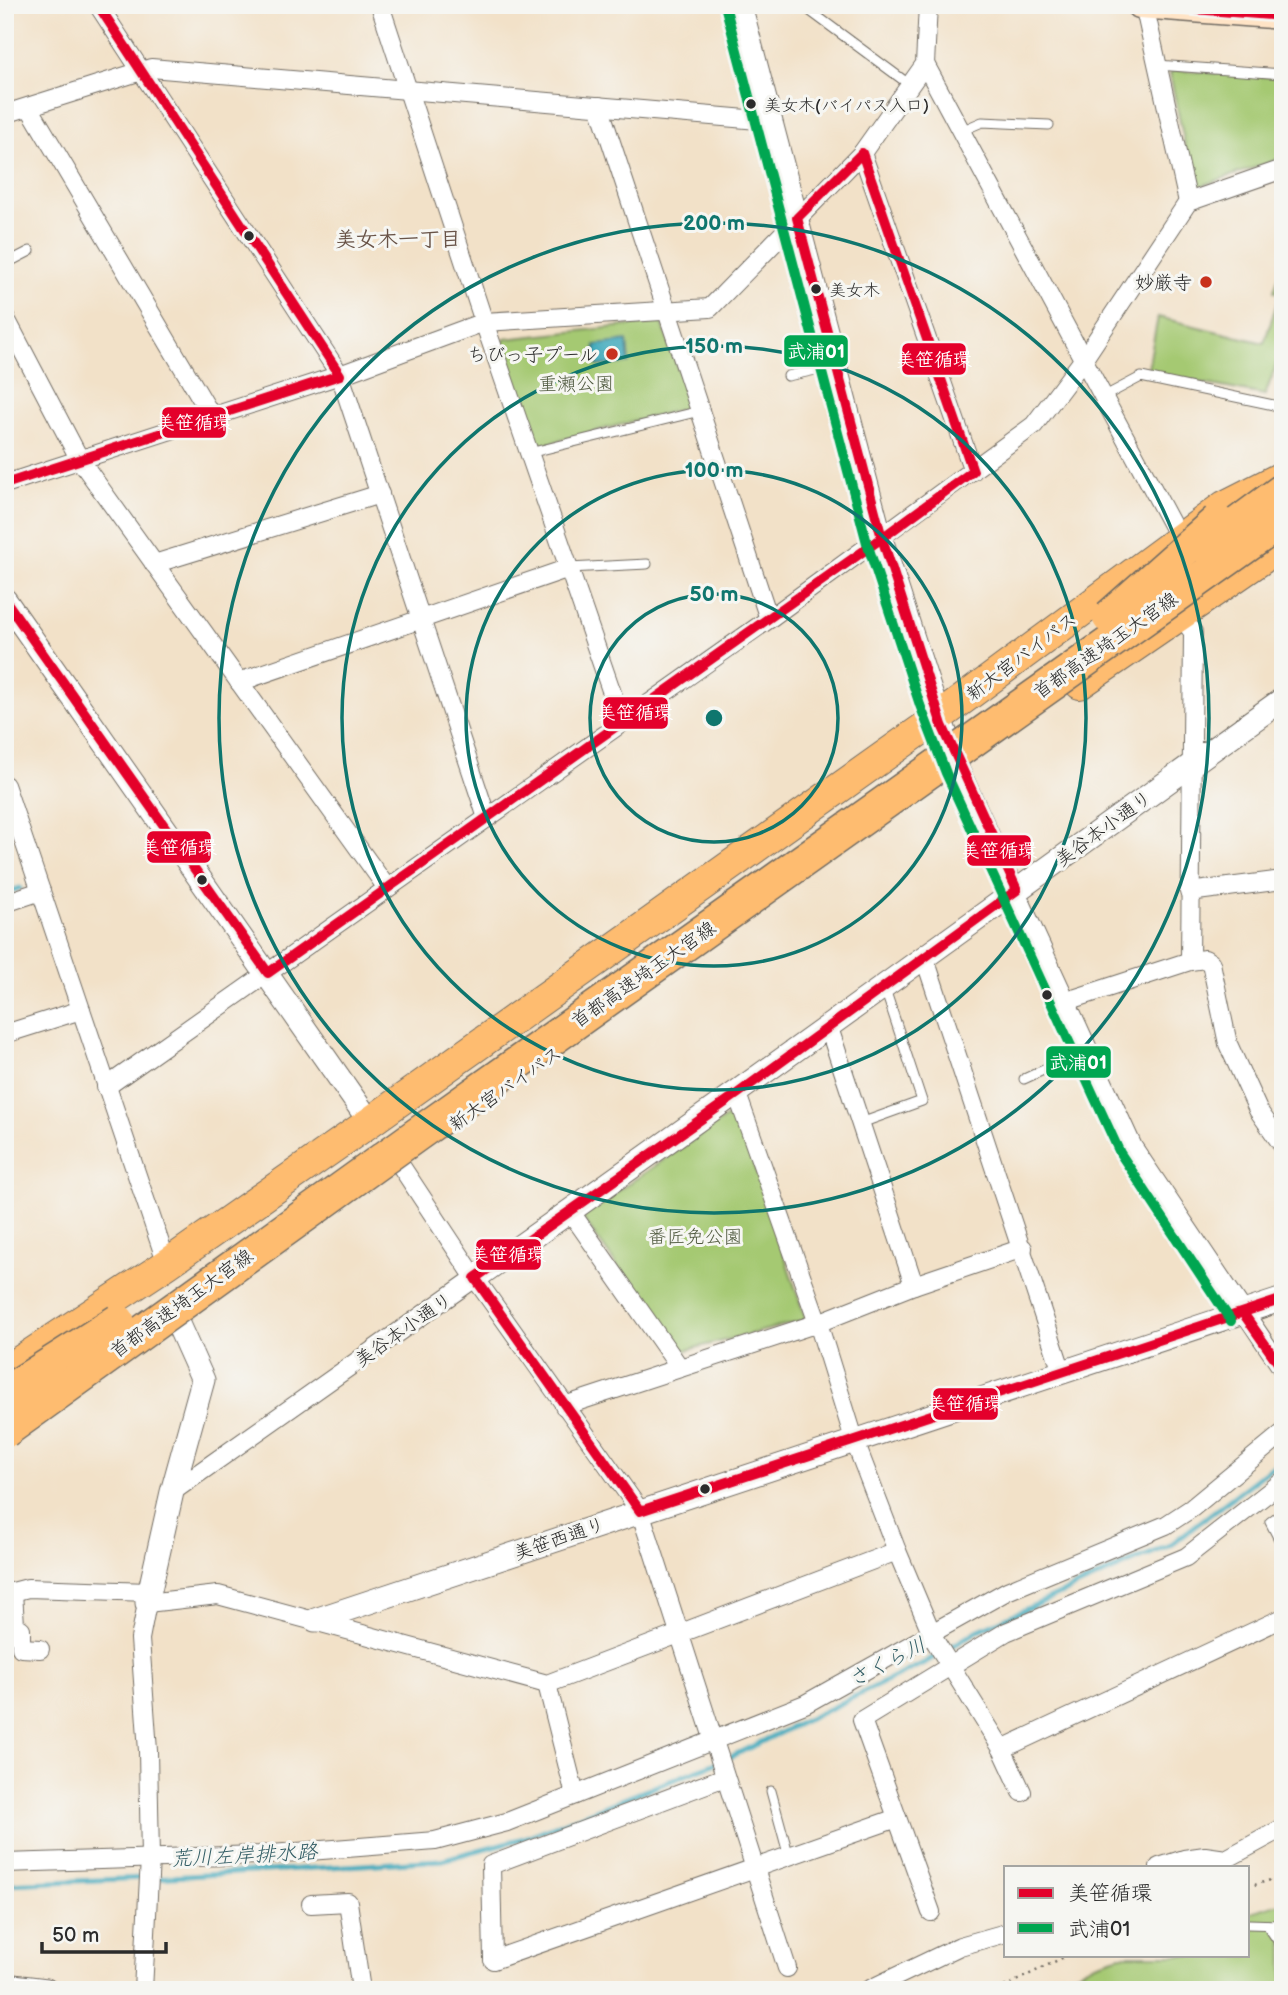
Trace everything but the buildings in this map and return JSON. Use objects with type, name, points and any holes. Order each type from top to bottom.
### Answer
[{"type":"highway","points":[[1224,506],[1283,459]]},
{"type":"highway","name":"新大宮バイパス","points":[[5,1371],[167,1264],[370,1122],[939,717],[1224,506],[1283,475]]},
{"type":"highway","points":[[1109,617],[1205,529],[1283,475]]},
{"type":"highway","name":"首都高速埼玉大宮線","points":[[5,1393],[88,1341],[241,1236],[1283,490]]},
{"type":"highway","name":"首都高速埼玉大宮線","points":[[5,1430],[1283,520]]},
{"type":"highway","name":"新大宮バイパス","points":[[5,1449],[399,1163],[959,767],[1276,547]]},
{"type":"main road","points":[[1143,5],[1283,16]]},
{"type":"street","points":[[97,5],[340,375],[487,818]]},
{"type":"street","points":[[380,5],[484,322],[622,722]]},
{"type":"street","points":[[740,5],[881,539],[939,717],[959,767],[1133,1147],[1283,1370]]},
{"type":"street","points":[[928,5],[925,64],[1179,538]]},
{"type":"street","points":[[1143,5],[1188,202]]},
{"type":"street","points":[[5,484],[340,375],[484,322],[710,308],[862,153],[925,64]]},
{"type":"street","points":[[5,114],[151,68],[770,121]]},
{"type":"street","points":[[599,106],[769,619]]},
{"type":"street","points":[[29,107],[211,415]]},
{"type":"street","points":[[862,153],[973,471]]},
{"type":"street","points":[[106,1087],[769,619],[1034,425],[1083,360],[1188,202],[1283,169]]},
{"type":"street","points":[[5,317],[80,460],[387,888]]},
{"type":"street","points":[[154,564],[380,494]]},
{"type":"street","points":[[239,682],[569,568]]},
{"type":"street","points":[[5,600],[370,1122]]},
{"type":"street","points":[[1180,615],[1193,632],[1190,961]]},
{"type":"street","name":"美谷本小通り","points":[[172,1492],[737,1094],[828,1024],[1283,699]]},
{"type":"street","points":[[5,785],[167,1264]]},
{"type":"street","points":[[1189,892],[1283,880]]},
{"type":"street","points":[[5,903],[41,891]]},
{"type":"street","points":[[924,956],[1062,1372]]},
{"type":"street","points":[[1067,1001],[1190,961],[1205,959],[1212,963],[1228,1044],[1258,1110],[1283,1146]]},
{"type":"street","points":[[6,1031],[81,1010]]},
{"type":"street","points":[[828,1024],[914,1285]]},
{"type":"street","points":[[737,1094],[818,1323],[855,1442],[897,1551],[933,1637],[1002,1749],[1022,1792]]},
{"type":"street","points":[[399,1163],[475,1278],[640,1511],[787,1968]]},
{"type":"street","points":[[570,1211],[680,1368]]},
{"type":"street","points":[[564,1406],[818,1323],[914,1285],[1023,1248]]},
{"type":"street","name":"美笹西通り","points":[[315,1620],[1283,1298]]},
{"type":"street","points":[[144,1990],[150,1862],[148,1751],[140,1639],[172,1492],[203,1380],[177,1322]]},
{"type":"street","points":[[5,1863],[150,1862],[435,1841],[507,1822],[715,1746],[805,1704],[933,1637],[1007,1591],[1166,1525],[1192,1508],[1283,1433]]},
{"type":"street","points":[[931,1912],[862,1720],[949,1664],[1006,1632],[1186,1557],[1283,1480]]},
{"type":"street","points":[[40,1649],[21,1648],[21,1629],[15,1625],[9,1593],[28,1588],[148,1597],[218,1595],[547,1684],[897,1551]]},
{"type":"street","points":[[1002,1749],[1283,1618]]},
{"type":"street","points":[[547,1684],[575,1795]]},
{"type":"street","points":[[724,1775],[491,1865],[493,1959],[755,1871],[897,1818]]},
{"type":"street","points":[[1162,1866],[1184,1858],[1226,1858],[1283,1828]]},
{"type":"street","points":[[312,1904],[348,1902],[361,1990]]},
{"type":"street","points":[[868,1990],[960,1946],[1004,1934]]},
{"type":"lane","points":[[802,5],[910,85]]},
{"type":"lane","points":[[1157,65],[1281,73],[1283,47]]},
{"type":"lane","points":[[961,131],[982,122],[1049,125]]},
{"type":"lane","points":[[5,264],[30,251]]},
{"type":"lane","points":[[788,376],[836,366]]},
{"type":"lane","points":[[1103,397],[1141,377],[1283,407]]},
{"type":"lane","points":[[529,453],[700,411]]},
{"type":"lane","points":[[569,568],[647,564]]},
{"type":"lane","points":[[861,1123],[922,1101],[884,985]]},
{"type":"lane","points":[[1024,1079],[1089,1049]]},
{"type":"lane","points":[[1283,1512],[1270,1522],[1283,1547]]},
{"type":"lane","points":[[771,1791],[790,1858]]},
{"type":"lane","points":[[1210,1866],[1226,1858]]},
{"type":"lane","points":[[1250,1924],[1283,1925]]},
{"type":"lane","points":[[1267,1925],[1283,1948]]},
{"type":"path","points":[[1250,1886],[1283,1876]]},
{"type":"path","points":[[998,1990],[1066,1956]]},
{"type":"green space","points":[[1174,70],[1275,77],[1283,81],[1283,158],[1198,187],[1193,183],[1170,74]]},
{"type":"green space","points":[[1283,264],[1283,347],[1265,395],[1147,373],[1158,317],[1264,343],[1280,294],[1274,291]]},
{"type":"green space","name":"重瀬公園","points":[[662,322],[690,404],[686,408],[538,446],[534,444],[502,344],[505,339]]},
{"type":"green space","name":"番匠免公園","points":[[736,1111],[806,1320],[679,1352],[581,1216]]},
{"type":"green space","points":[[1283,1902],[1283,1990],[1043,1990],[1095,1963],[1118,1956],[1250,1956],[1250,1912]]},
{"type":"water","name":"ちびっ子プール","points":[[627,341],[629,363],[597,366],[595,345]]},
{"type":"waterway","points":[[5,893],[20,888]]},
{"type":"waterway","name":"さくら川","points":[[154,1878],[441,1860],[524,1838],[726,1759],[926,1662],[979,1630],[1170,1545],[1283,1459]]},
{"type":"waterway","name":"荒川左岸排水路","points":[[5,1884],[144,1878]]},
{"type":"transit line","name":"美笹循環","points":[[5,484],[340,375],[98,5]]},
{"type":"transit line","name":"美笹循環","points":[[1143,5],[1283,16]]},
{"type":"transit line","name":"武浦01","points":[[726,9],[867,543],[920,705],[946,773],[1120,1153],[1231,1321]]},
{"type":"transit line","name":"美笹循環","points":[[862,153],[973,471],[882,538],[797,218],[862,153]]},
{"type":"transit line","name":"美笹循環","points":[[5,600],[268,973],[882,538]]},
{"type":"transit line","name":"美笹循環","points":[[882,538],[942,725],[1017,890],[737,1094],[475,1278],[640,1511],[1283,1299]]},
{"type":"transit line","name":"美笹循環","points":[[1243,1313],[1283,1370]]},
{"type":"place","name":"美女木(バイパス入口)","points":[[751,104]]},
{"type":"place","name":"妙厳寺","points":[[1206,282]]},
{"type":"place","name":"美女木","points":[[816,289]]},
{"type":"place","name":"ちびっ子プール","points":[[612,354]]},
{"type":"district","name":"美女木一丁目","points":[[398,239]]}]
